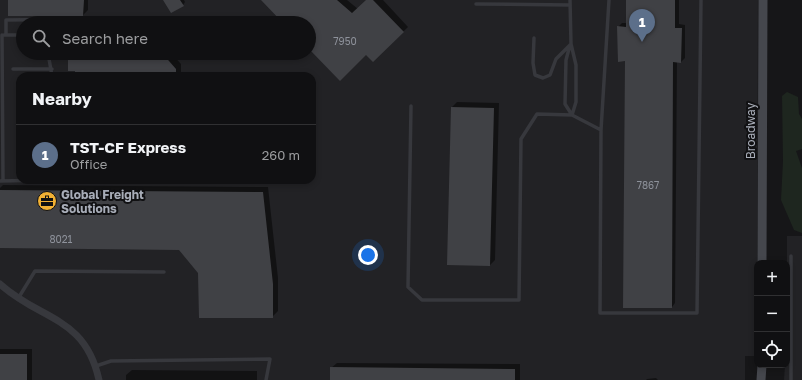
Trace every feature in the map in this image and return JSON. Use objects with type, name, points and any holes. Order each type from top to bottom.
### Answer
[{"type":"street","name":"Broadway","points":[[762,260],[763,0]]},
{"type":"street","points":[[0,284],[71,328],[87,346],[96,366],[100,380]]},
{"type":"street","points":[[762,368],[762,380]]},
{"type":"lane","points":[[609,0],[601,130],[600,313],[697,313],[701,0]]},
{"type":"lane","points":[[476,4],[570,2],[571,44],[576,65],[576,102],[572,115]]},
{"type":"lane","points":[[16,20],[6,20],[2,35],[2,181],[16,181]]},
{"type":"lane","points":[[2,35],[16,35]]},
{"type":"lane","points":[[534,38],[533,63],[536,75],[543,78],[550,75],[556,59],[571,44]]},
{"type":"lane","points":[[571,44],[566,60],[565,104],[572,115]]},
{"type":"lane","points":[[13,69],[52,69],[50,60]]},
{"type":"lane","points":[[411,106],[408,287],[422,300],[519,300],[521,139],[537,114],[572,115],[601,130]]},
{"type":"lane","points":[[791,256],[791,380]]},
{"type":"lane","points":[[19,297],[35,271],[164,272]]},
{"type":"lane","points":[[96,366],[112,360],[270,360],[266,380]]},
{"type":"shaded area","points":[[0,0],[758,0],[757,260],[754,260],[754,356],[745,356],[745,380],[0,380]]},
{"type":"shaded area","points":[[787,92],[798,97],[799,114],[802,119],[802,149],[796,151],[802,168],[802,233],[794,230],[781,200],[783,161],[782,96]]},
{"type":"shaded area","points":[[787,236],[802,236],[802,380],[784,380],[785,368],[790,368],[790,260],[787,260]]},
{"type":"building","points":[[8,0],[84,0],[83,16],[8,16]]},
{"type":"building","points":[[163,0],[180,0],[184,6],[171,13]]},
{"type":"building","points":[[261,0],[337,0],[352,13],[366,0],[373,0],[404,32],[373,62],[366,55],[340,81],[316,56],[316,16],[276,16]]},
{"type":"building","points":[[626,0],[675,0],[675,28],[682,28],[681,63],[673,62],[672,308],[623,308],[625,61],[618,62],[617,26],[626,27]]},
{"type":"building","points":[[68,60],[168,60],[176,69],[176,72],[68,71]]},
{"type":"building","points":[[451,107],[494,108],[490,266],[447,265]]},
{"type":"building","points":[[0,190],[263,192],[273,284],[273,318],[199,318],[198,273],[179,250],[0,248]]},
{"type":"building","points":[[0,354],[27,354],[27,380],[0,380]]},
{"type":"building","points":[[330,367],[515,369],[515,380],[330,380]]},
{"type":"place","name":"TST-CF Express","points":[[642,42]]},
{"type":"place","name":"Global Freight Solutions","points":[[47,201]]}]
